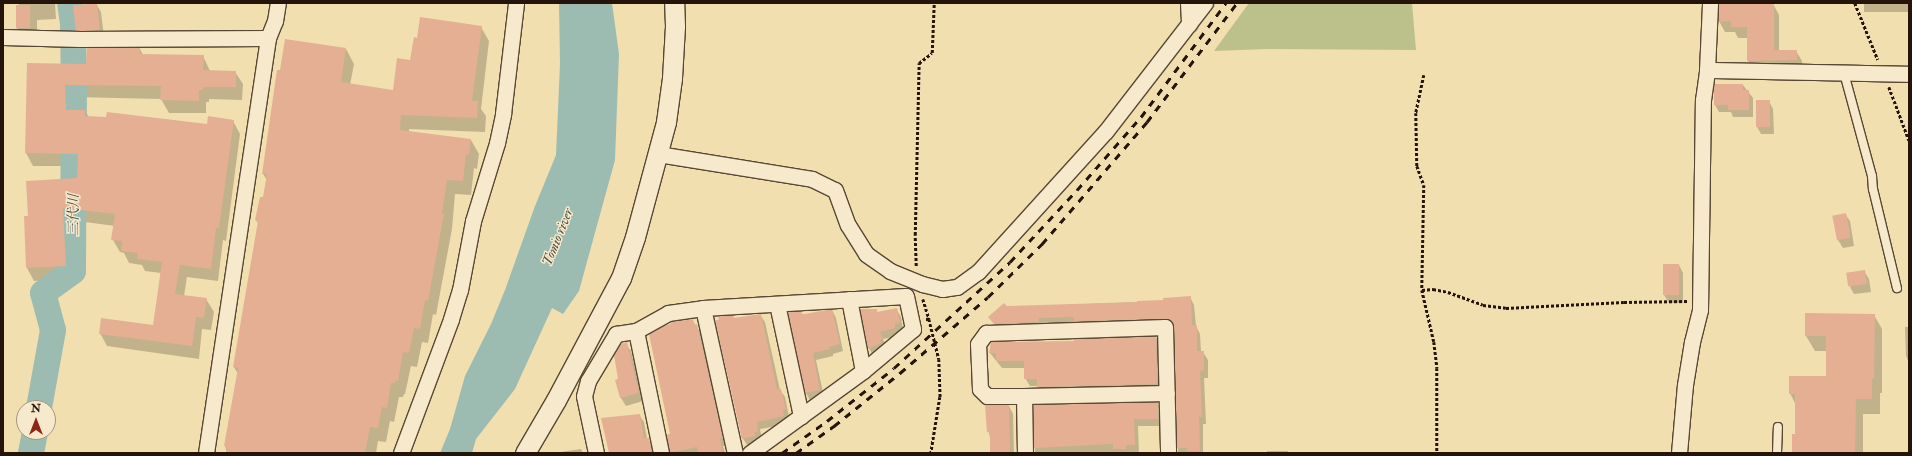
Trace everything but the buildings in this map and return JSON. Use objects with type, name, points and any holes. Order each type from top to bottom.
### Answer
[{"type":"street","points":[[206,453],[268,38],[275,21],[278,3]]},
{"type":"street","points":[[401,453],[451,319],[460,290],[473,221],[497,143],[503,114],[516,3]]},
{"type":"street","points":[[525,453],[556,400],[621,278],[635,237],[666,122],[672,78],[675,26],[674,3]]},
{"type":"street","points":[[1188,3],[1189,24]]},
{"type":"street","points":[[658,154],[812,179],[835,190],[848,225],[866,254],[890,272],[942,290],[957,287],[978,272],[1106,131],[1205,3]]},
{"type":"street","points":[[1679,453],[1685,385],[1692,342],[1700,310],[1703,100],[1707,70],[1710,3]]},
{"type":"street","points":[[3,37],[74,39],[268,38]]},
{"type":"street","points":[[1707,70],[1909,74]]},
{"type":"street","points":[[596,453],[584,396],[588,381],[616,334],[636,331],[668,313],[703,308],[906,296],[913,329],[863,371],[750,453]]},
{"type":"street","points":[[849,299],[863,371]]},
{"type":"street","points":[[777,304],[801,416]]},
{"type":"street","points":[[703,308],[735,453]]},
{"type":"street","points":[[1167,393],[987,396],[980,390],[978,344],[986,333],[1165,327],[1167,393],[1168,453]]},
{"type":"street","points":[[636,331],[662,453]]},
{"type":"street","points":[[1024,396],[1025,453]]},
{"type":"lane","points":[[1844,73],[1872,176],[1873,189],[1897,288]]},
{"type":"lane","points":[[1777,453],[1778,427]]},
{"type":"path","points":[[916,282],[915,235],[919,63],[932,52],[934,3]]},
{"type":"path","points":[[1855,3],[1909,140]]},
{"type":"path","points":[[1424,75],[1416,113],[1417,166],[1424,185],[1422,290],[1434,342],[1437,368],[1437,453]]},
{"type":"path","points":[[1422,290],[1433,289],[1448,292],[1483,305],[1506,308],[1700,300]]},
{"type":"path","points":[[929,319],[939,359],[940,382],[940,397],[931,453]]},
{"type":"green space","points":[[1249,3],[1412,3],[1416,50],[1267,49],[1214,51]]},
{"type":"water","name":"Tomio river","points":[[559,3],[612,3],[619,54],[615,160],[579,291],[563,314],[552,308],[515,389],[476,439],[472,453],[440,453],[450,429],[465,376],[491,324],[505,290],[535,206],[556,155],[560,64]]},
{"type":"waterway","name":"三代川","points":[[40,400],[53,330],[43,293],[73,271],[74,90],[73,24],[70,3]]},
{"type":"waterway","name":"三代川","points":[[31,453],[33,440]]},
{"type":"railway","points":[[782,453],[827,421],[894,368],[1010,262],[1077,190],[1141,117],[1226,3]]},
{"type":"railway","points":[[796,453],[834,426],[900,373],[988,297],[1042,244],[1147,122],[1237,3]]}]
